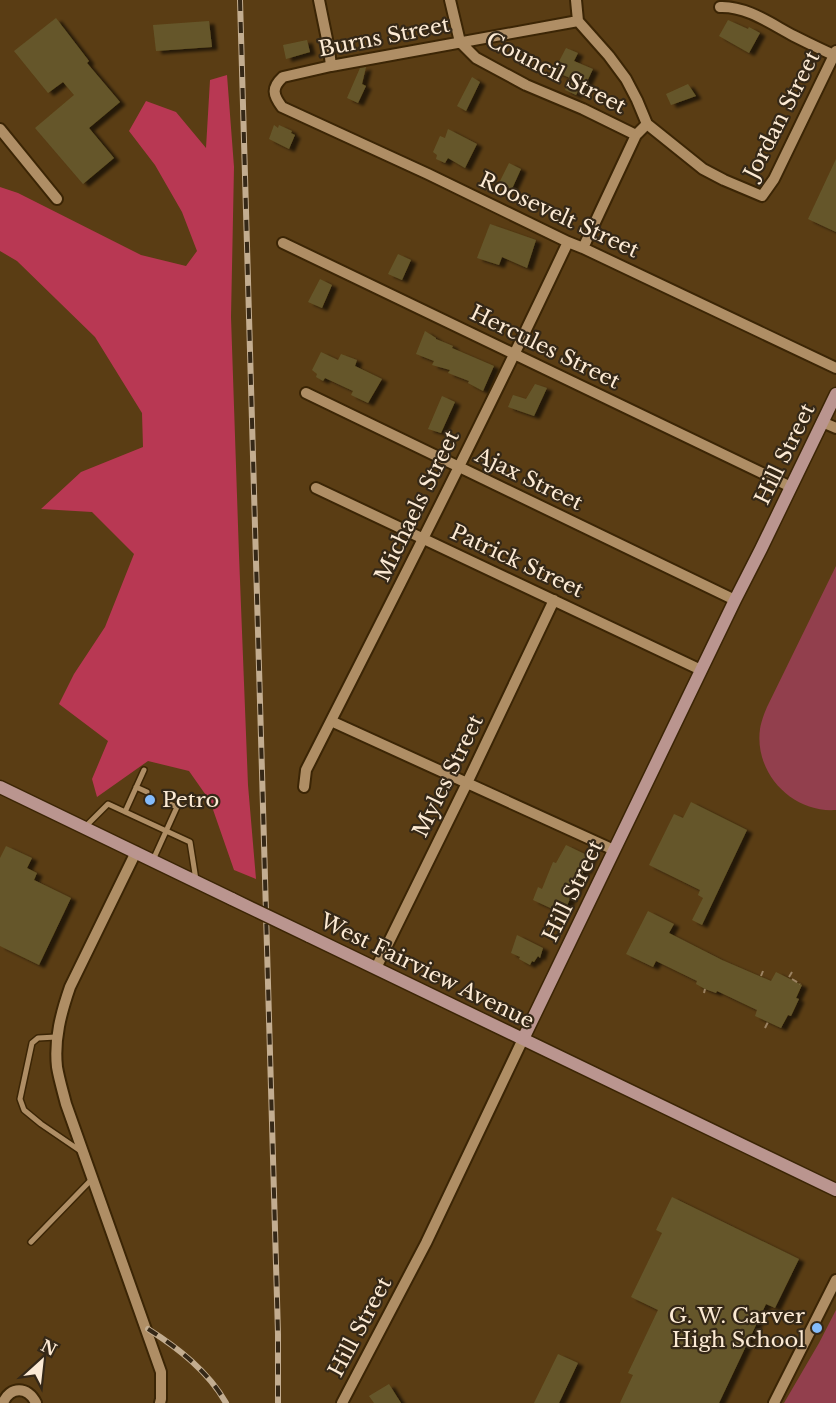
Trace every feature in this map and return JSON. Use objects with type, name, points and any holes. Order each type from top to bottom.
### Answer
[{"type":"main road","name":"Hill Street","points":[[523,1039],[836,394]]},
{"type":"main road","name":"West Fairview Avenue","points":[[0,787],[836,1190]]},
{"type":"street","points":[[319,0],[331,66]]},
{"type":"street","name":"Council Street","points":[[450,0],[460,42],[484,64],[636,135],[647,124],[703,169],[762,196]]},
{"type":"street","points":[[576,0],[578,21],[626,79],[647,124]]},
{"type":"street","points":[[720,7],[731,6],[743,10],[835,54]]},
{"type":"street","name":"Burns Street","points":[[274,89],[283,77],[331,66],[578,21]]},
{"type":"street","name":"Jordan Street","points":[[762,196],[774,179],[835,54]]},
{"type":"street","name":"Roosevelt Street","points":[[274,89],[276,100],[282,107],[836,368]]},
{"type":"street","points":[[0,129],[57,200]]},
{"type":"street","points":[[583,248],[636,135]]},
{"type":"street","name":"Michaels Street","points":[[304,787],[306,770],[459,467],[568,242]]},
{"type":"street","name":"Hercules Street","points":[[283,243],[791,487]]},
{"type":"street","name":"Ajax Street","points":[[306,393],[735,600]]},
{"type":"street","points":[[822,422],[836,428]]},
{"type":"street","name":"Patrick Street","points":[[316,488],[701,670]]},
{"type":"street","name":"Myles Street","points":[[376,968],[554,600]]},
{"type":"street","points":[[331,721],[614,850]]},
{"type":"street","points":[[136,852],[70,987],[56,1037],[57,1068],[66,1104],[161,1372],[160,1403]]},
{"type":"street","name":"Hill Street","points":[[342,1403],[426,1243],[523,1039]]},
{"type":"street","points":[[774,1403],[836,1280]]},
{"type":"street","points":[[3,1403],[8,1394],[19,1390],[29,1394],[36,1403]]},
{"type":"lane","points":[[125,812],[144,770]]},
{"type":"lane","points":[[136,788],[147,792]]},
{"type":"lane","points":[[85,828],[108,804],[190,842],[196,881]]},
{"type":"lane","points":[[153,860],[177,807],[170,804]]},
{"type":"lane","points":[[56,1037],[38,1038],[32,1043],[20,1099],[24,1110],[84,1153]]},
{"type":"lane","points":[[31,1242],[93,1178]]},
{"type":"path","points":[[761,976],[763,971]]},
{"type":"path","points":[[792,972],[791,978],[800,984]]},
{"type":"path","points":[[765,1028],[768,1022]]},
{"type":"shaded area","points":[[227,75],[234,167],[231,317],[239,555],[248,785],[256,879],[234,870],[210,801],[189,771],[148,761],[97,797],[92,779],[108,741],[59,704],[74,674],[105,627],[134,554],[92,512],[41,509],[81,472],[143,447],[142,413],[95,337],[17,261],[0,251],[0,187],[18,193],[141,255],[186,266],[197,251],[182,212],[155,165],[129,131],[146,101],[176,112],[206,148],[210,80]]},
{"type":"shaded area","points":[[836,566],[836,810],[805,805],[779,787],[763,761],[760,726],[767,707]]},
{"type":"shaded area","points":[[836,1310],[836,1403],[784,1403],[819,1343]]},
{"type":"building","points":[[56,18],[89,61],[87,63],[120,102],[89,128],[114,158],[83,184],[35,128],[74,95],[63,82],[48,93],[14,51]]},
{"type":"building","points":[[728,20],[760,33],[749,53],[719,36]]},
{"type":"building","points":[[209,21],[212,47],[156,51],[153,25]]},
{"type":"building","points":[[307,40],[310,52],[286,59],[283,45]]},
{"type":"building","points":[[566,48],[578,53],[574,61],[593,69],[584,88],[581,87],[576,95],[565,90],[570,78],[554,71]]},
{"type":"building","points":[[366,67],[362,84],[366,86],[358,103],[347,98],[360,68]]},
{"type":"building","points":[[472,77],[480,82],[466,111],[457,106]]},
{"type":"building","points":[[688,84],[696,96],[671,105],[666,94]]},
{"type":"building","points":[[274,125],[292,131],[291,133],[295,135],[289,149],[269,139]]},
{"type":"building","points":[[448,129],[477,144],[465,168],[448,158],[445,163],[436,159],[437,155],[433,152],[440,136],[445,138]]},
{"type":"building","points":[[836,159],[836,232],[808,219]]},
{"type":"building","points":[[509,163],[521,169],[511,191],[498,185]]},
{"type":"building","points":[[490,224],[536,240],[527,268],[502,257],[499,265],[477,258]]},
{"type":"building","points":[[398,254],[411,260],[402,280],[388,274]]},
{"type":"building","points":[[320,279],[332,285],[322,308],[308,302]]},
{"type":"building","points":[[425,331],[436,339],[453,346],[452,348],[494,366],[483,391],[468,383],[469,381],[448,373],[450,370],[432,365],[434,361],[416,354]]},
{"type":"building","points":[[321,352],[338,360],[341,354],[357,360],[355,366],[382,379],[368,403],[351,395],[353,391],[325,378],[323,381],[316,377],[317,374],[312,370]]},
{"type":"building","points":[[535,384],[547,388],[534,416],[508,407],[513,395],[526,399]]},
{"type":"building","points":[[442,396],[455,402],[441,433],[428,429]]},
{"type":"building","points":[[691,802],[747,830],[702,925],[692,920],[703,898],[698,895],[700,890],[649,865],[674,814],[683,818]]},
{"type":"building","points":[[566,845],[591,857],[566,908],[562,906],[559,912],[533,900],[538,887],[542,889],[553,862],[556,863]]},
{"type":"building","points":[[6,846],[32,858],[27,868],[37,873],[34,880],[71,898],[39,965],[0,946],[0,858]]},
{"type":"building","points":[[648,911],[674,924],[669,933],[722,960],[771,981],[776,972],[802,985],[796,998],[799,999],[791,1016],[788,1015],[781,1028],[755,1016],[757,1010],[717,991],[716,993],[705,989],[696,984],[697,981],[656,961],[653,967],[626,954]]},
{"type":"building","points":[[517,935],[543,948],[540,958],[538,956],[530,965],[511,953]]},
{"type":"building","points":[[672,1197],[799,1259],[775,1308],[766,1304],[719,1403],[620,1403],[633,1375],[628,1373],[658,1310],[631,1297],[662,1233],[656,1230]]},
{"type":"building","points":[[558,1354],[578,1363],[559,1403],[534,1403]]},
{"type":"building","points":[[389,1384],[401,1403],[374,1403],[369,1396]]},
{"type":"railway","points":[[240,0],[278,1334],[278,1403]]},
{"type":"railway","points":[[148,1329],[192,1361],[219,1391],[226,1403]]},
{"type":"place","name":"Petro","points":[[150,800]]},
{"type":"place","name":"G. W. Carver High School","points":[[817,1328]]}]
